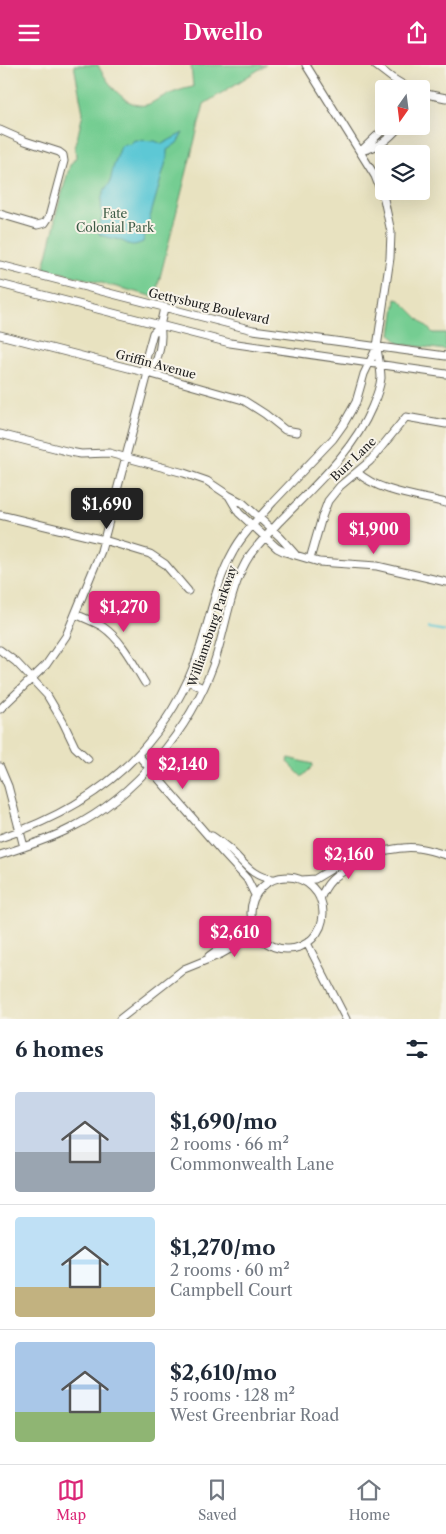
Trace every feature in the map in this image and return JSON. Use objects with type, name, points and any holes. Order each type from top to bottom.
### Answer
[{"type":"street","name":"Williamsburg Parkway","points":[[0,855],[42,841],[100,811],[150,769],[184,723],[203,688],[214,662],[243,569],[251,554],[340,458],[357,436],[377,395],[381,377],[377,347],[390,258],[391,232],[387,211],[380,188],[360,151],[306,65]]},
{"type":"street","points":[[375,65],[395,80]]},
{"type":"street","points":[[430,95],[446,99]]},
{"type":"street","points":[[0,130],[20,139],[59,151],[63,155],[64,161],[49,217],[44,223],[37,225],[0,214]]},
{"type":"street","points":[[360,151],[377,135]]},
{"type":"street","points":[[360,151],[376,148],[392,135]]},
{"type":"street","name":"Gettysburg Boulevard","points":[[0,265],[253,331],[446,356]]},
{"type":"street","points":[[0,283],[230,343],[446,375]]},
{"type":"street","points":[[0,709],[46,665],[59,648],[74,615],[104,540],[148,373],[154,368],[162,335],[160,326],[164,308]]},
{"type":"street","name":"Griffin Avenue","points":[[0,335],[148,373],[243,400],[285,430],[298,433]]},
{"type":"street","name":"Williamsburg Parkway","points":[[0,838],[42,822],[78,804],[106,785],[138,755],[166,718],[188,681],[198,655],[224,569],[240,539],[344,425],[356,402],[364,374],[377,347]]},
{"type":"street","name":"Burr Lane","points":[[310,559],[328,501],[340,486],[377,453],[406,417],[446,424]]},
{"type":"street","points":[[0,434],[81,454],[110,453],[207,481],[243,503],[295,554]]},
{"type":"street","points":[[357,472],[364,478],[382,487],[446,503]]},
{"type":"street","points":[[228,495],[239,513],[277,548],[326,563],[377,566],[446,582]]},
{"type":"street","points":[[0,515],[104,540],[150,554],[165,564],[188,591]]},
{"type":"street","points":[[74,615],[103,627],[113,635],[146,683]]},
{"type":"street","points":[[0,650],[16,662],[47,695],[75,747],[88,759]]},
{"type":"street","points":[[188,681],[203,688]]},
{"type":"street","points":[[138,755],[222,853],[247,879],[255,895]]},
{"type":"street","points":[[0,767],[8,787],[24,847]]},
{"type":"street","points":[[200,826],[229,849],[252,872],[262,878],[315,879],[356,854],[364,855],[406,847],[446,855]]},
{"type":"street","points":[[320,899],[332,878],[356,863],[364,855]]},
{"type":"street","points":[[274,879],[263,886],[255,895],[251,907],[251,918],[254,929],[264,941],[276,947],[287,949],[299,947],[307,943],[317,933],[322,922],[323,910],[320,899],[314,889],[302,880]]},
{"type":"street","points":[[205,959],[245,930],[251,918]]},
{"type":"street","points":[[120,1019],[184,969],[221,954],[244,941],[264,941]]},
{"type":"street","points":[[307,943],[346,1019]]},
{"type":"green space","name":"Fate Colonial Park","points":[[74,65],[98,65],[117,93],[131,103],[146,105],[173,93],[193,87],[191,65],[266,65],[204,104],[155,297],[44,268],[55,218],[70,165],[76,157],[75,148],[83,113]]},
{"type":"green space","points":[[396,299],[400,300],[433,333],[446,333],[446,350],[399,344],[391,334]]},
{"type":"green space","points":[[289,758],[313,764],[302,777],[287,762]]},
{"type":"water","points":[[183,133],[177,143],[167,150],[167,158],[143,242],[131,245],[100,235],[98,230],[102,217],[101,200],[105,189],[110,183],[121,146],[130,145],[134,140],[155,141],[162,144]]},
{"type":"waterway","points":[[428,628],[446,631]]}]
